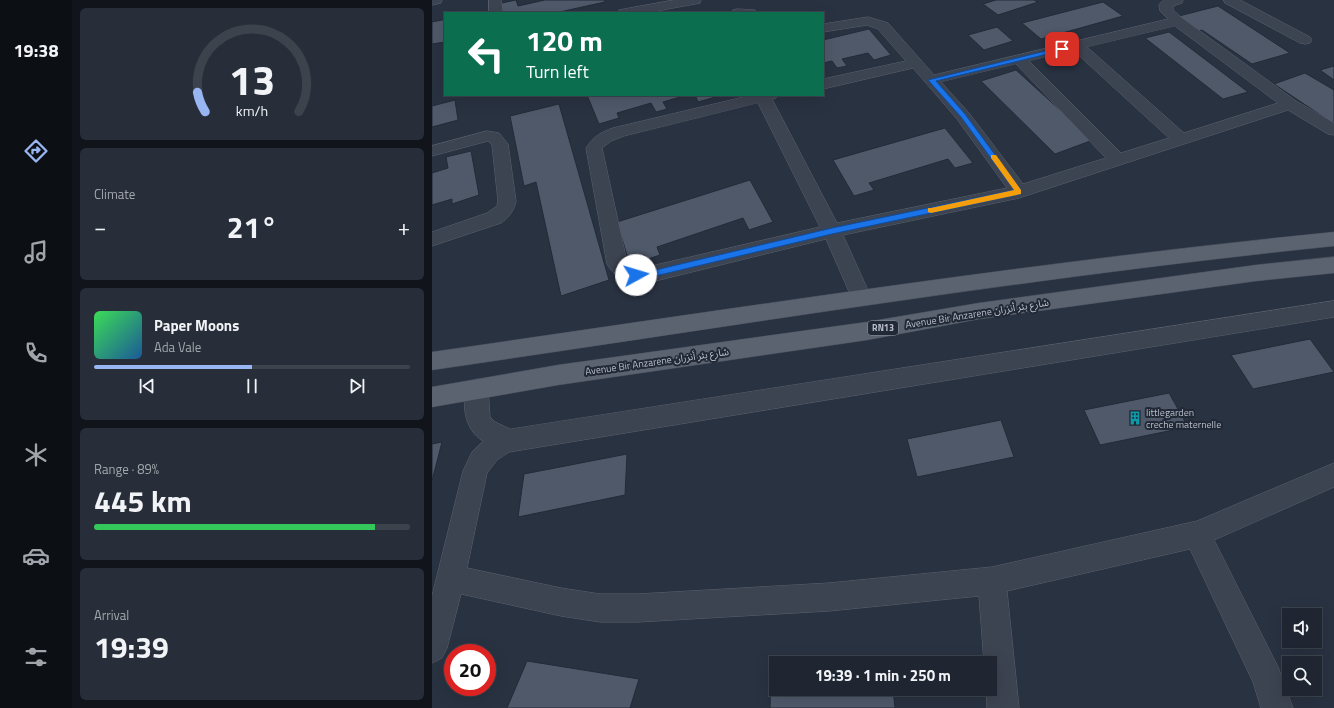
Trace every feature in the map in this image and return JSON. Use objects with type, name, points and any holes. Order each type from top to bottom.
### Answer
[{"type":"main road","points":[[432,362],[861,297],[1235,249],[1334,239]]},
{"type":"main road","name":"Avenue Bir Anzarene شارع بئر أنزران","points":[[432,397],[558,375],[867,331],[1009,307],[1249,274],[1334,265]]},
{"type":"street","points":[[432,1],[436,0]]},
{"type":"street","points":[[495,0],[496,12]]},
{"type":"street","points":[[626,12],[637,5],[695,0]]},
{"type":"street","points":[[1177,0],[1166,5],[1167,11],[1177,21],[1290,104],[1334,130]]},
{"type":"street","points":[[1230,0],[1305,40]]},
{"type":"street","points":[[932,80],[1177,21]]},
{"type":"street","points":[[824,28],[858,22],[875,23],[883,26],[963,116],[1019,192]]},
{"type":"street","points":[[1076,45],[1182,140]]},
{"type":"street","points":[[1019,59],[1118,160]]},
{"type":"street","points":[[824,84],[916,63]]},
{"type":"street","points":[[861,297],[832,231],[765,96],[619,132],[610,135],[597,143],[594,148],[617,264],[621,269],[628,273],[647,275],[832,231],[1019,192],[1290,104]]},
{"type":"street","points":[[432,151],[487,136],[493,137],[500,144],[507,201],[506,207],[502,213],[494,218],[432,239]]},
{"type":"street","points":[[432,648],[451,578],[477,467],[484,455],[491,448],[508,440],[1334,308]]},
{"type":"street","points":[[477,389],[479,422],[488,431],[508,440]]},
{"type":"street","points":[[451,578],[561,602],[600,608],[638,608],[829,597],[992,581],[1197,534],[1334,475]]},
{"type":"street","points":[[1197,534],[1267,678],[1277,708]]},
{"type":"street","points":[[992,581],[1003,708]]},
{"type":"building","points":[[516,0],[518,6],[545,0],[604,0],[605,2],[560,12],[499,12],[497,4]]},
{"type":"building","points":[[996,0],[1034,0],[1038,2],[998,15],[983,4]]},
{"type":"building","points":[[1103,2],[1123,16],[1041,39],[1022,23]]},
{"type":"building","points":[[1218,6],[1290,53],[1252,64],[1202,30],[1195,32],[1175,17]]},
{"type":"building","points":[[444,20],[444,42],[432,44],[432,22]]},
{"type":"building","points":[[997,27],[1013,41],[984,50],[968,35]]},
{"type":"building","points":[[869,29],[891,55],[874,60],[868,53],[842,59],[847,66],[837,68],[832,61],[824,63],[824,40]]},
{"type":"building","points":[[1169,32],[1248,92],[1223,99],[1145,38]]},
{"type":"building","points":[[1334,66],[1334,80],[1320,70]]},
{"type":"building","points":[[1016,70],[1093,140],[1055,154],[981,81]]},
{"type":"building","points":[[1305,73],[1334,90],[1334,124],[1274,84]]},
{"type":"building","points":[[587,96],[684,96],[663,102],[667,109],[656,112],[651,103],[617,113],[619,118],[599,124]]},
{"type":"building","points":[[695,96],[719,96],[698,102]]},
{"type":"building","points":[[455,100],[458,120],[432,127],[432,106]]},
{"type":"building","points":[[559,104],[609,280],[561,296],[536,182],[524,186],[510,116]]},
{"type":"building","points":[[945,128],[973,163],[955,168],[948,159],[869,183],[874,190],[854,196],[833,160]]},
{"type":"building","points":[[471,151],[479,195],[452,204],[452,199],[432,205],[432,173],[448,168],[446,157]]},
{"type":"building","points":[[750,180],[773,222],[749,230],[743,218],[657,247],[660,255],[630,265],[617,222]]},
{"type":"building","points":[[1310,339],[1334,372],[1253,389],[1231,355]]},
{"type":"building","name":"littlegarden creche maternelle","points":[[1169,393],[1188,427],[1100,445],[1084,410]]},
{"type":"building","points":[[1001,420],[1014,457],[917,477],[907,439]]},
{"type":"building","points":[[442,442],[432,481],[432,444]]},
{"type":"building","points":[[627,454],[625,495],[518,517],[524,474]]},
{"type":"building","points":[[527,661],[639,679],[630,708],[507,708]]},
{"type":"building","points":[[770,696],[894,696],[895,708],[770,708]]},
{"type":"slow traffic","points":[[931,210],[1019,192],[993,157]]},
{"type":"place","name":"littlegarden creche maternelle","points":[[1135,418]]},
{"type":"route","points":[[636,275],[647,275],[832,231],[1019,192],[963,116],[932,80],[1062,49]]}]
